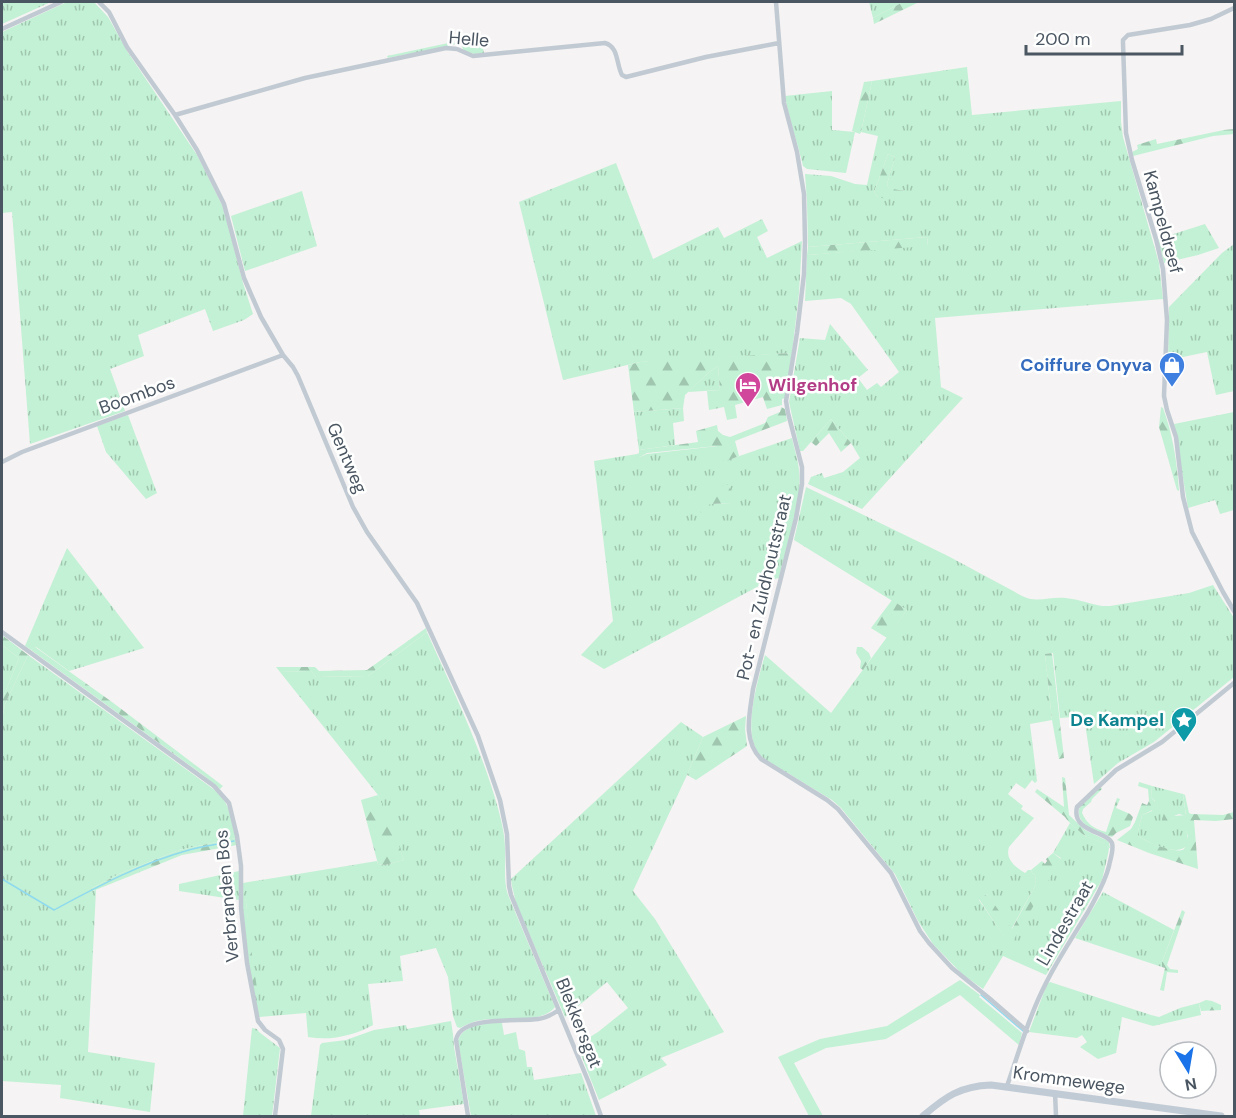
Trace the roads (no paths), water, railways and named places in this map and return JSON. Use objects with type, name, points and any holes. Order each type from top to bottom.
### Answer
[{"type":"street","points":[[2,29],[61,2]]},
{"type":"street","name":"Gentweg","points":[[99,2],[109,12],[127,47],[197,150],[224,204],[244,278],[261,317],[298,376],[353,507],[367,532],[417,603],[478,736],[500,800],[507,834],[509,886],[530,941]]},
{"type":"street","name":"Pot- en Zuidhoutstraat","points":[[776,2],[784,103],[797,152],[804,195],[804,274],[786,401],[802,476],[796,518],[753,689],[749,717],[750,741],[760,759],[838,809],[891,873],[920,931],[937,952],[958,974],[1027,1031]]},
{"type":"street","name":"Kampeldreef","points":[[1234,8],[1190,25],[1128,35],[1123,40],[1126,133],[1163,269],[1167,320],[1164,396],[1176,437],[1183,497],[1192,532],[1234,611]]},
{"type":"street","name":"Helle","points":[[175,115],[306,78],[446,48],[457,49],[473,56],[605,43],[610,44],[614,49],[622,75],[626,77],[706,57],[779,43]]},
{"type":"street","name":"Boombos","points":[[2,462],[22,452],[283,355]]},
{"type":"street","name":"Verbranden Bos","points":[[2,632],[214,786],[229,803],[240,852],[244,944],[257,1017],[260,1026],[279,1040],[283,1049],[275,1116]]},
{"type":"street","name":"Lindestraat","points":[[1007,1086],[1047,981],[1102,886],[1109,866],[1111,842],[1082,824],[1076,815],[1077,807],[1116,770],[1162,742],[1234,683]]},
{"type":"street","name":"Blekkersgat","points":[[530,941],[601,1116]]},
{"type":"street","points":[[468,1116],[456,1040],[460,1030],[478,1023],[540,1019],[559,1010]]},
{"type":"street","name":"Krommewege","points":[[923,1116],[949,1095],[978,1085],[1007,1086],[1185,1114],[1221,1116]]},
{"type":"street","points":[[1055,1093],[1056,1116]]},
{"type":"waterway","points":[[2,879],[54,910],[103,884],[171,855],[234,841]]},
{"type":"waterway","points":[[981,995],[1023,1031]]},
{"type":"place","name":"Coiffure Onyva","points":[[1172,388]]},
{"type":"place","name":"Wilgenhof","points":[[748,408]]},
{"type":"place","name":"De Kampel","points":[[1184,743]]}]
